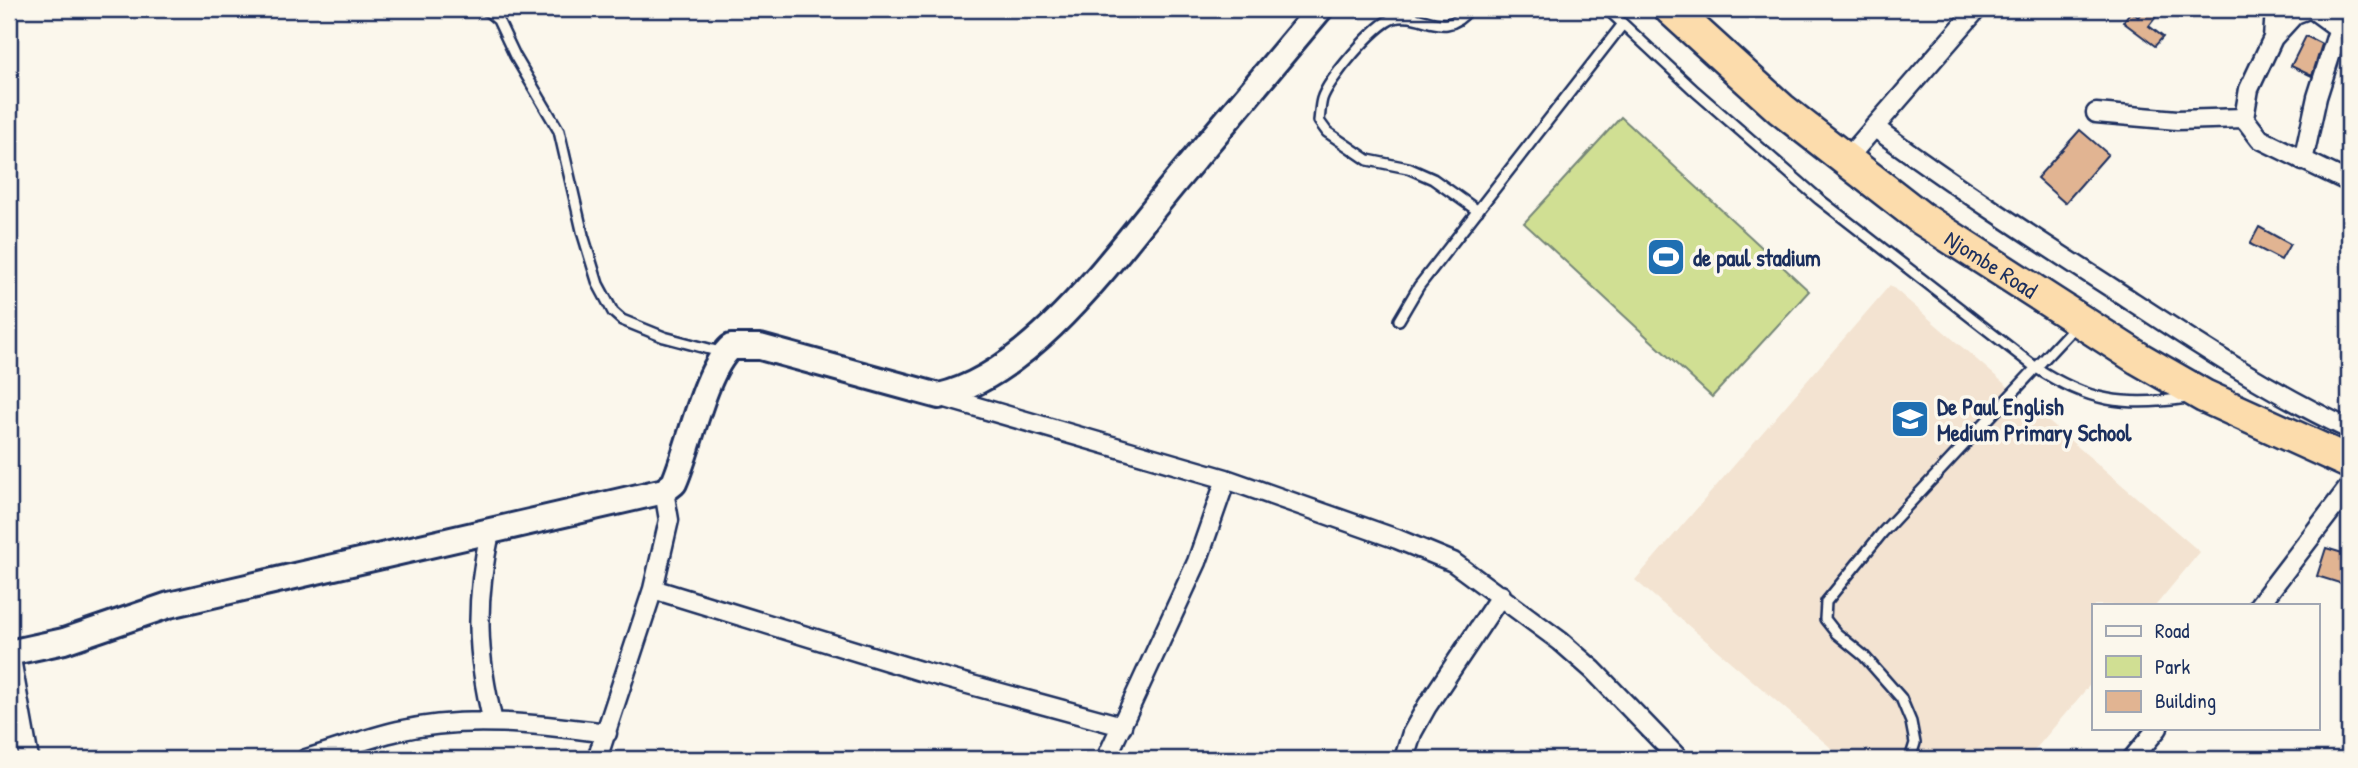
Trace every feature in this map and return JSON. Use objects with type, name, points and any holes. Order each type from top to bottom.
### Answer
[{"type":"highway","name":"Njombe Road","points":[[1671,9],[1781,109],[1921,218],[2080,321],[2204,396],[2349,462]]},
{"type":"street","points":[[939,396],[959,391],[997,371],[1044,331],[1092,282],[1320,9]]},
{"type":"street","points":[[1846,161],[1977,9]]},
{"type":"street","points":[[2273,38],[2275,9]]},
{"type":"street","points":[[2337,28],[2310,9],[2295,14],[2273,38],[2249,89],[2244,118],[2260,139],[2349,182]]},
{"type":"street","points":[[2303,161],[2337,28],[2345,9]]},
{"type":"street","points":[[2096,113],[2177,120],[2244,118]]},
{"type":"street","points":[[1874,127],[2021,232],[2202,349],[2266,388],[2349,429]]},
{"type":"street","points":[[29,759],[9,653],[64,641],[169,605],[664,491],[677,476],[702,401],[724,353],[732,347],[760,347],[1226,479],[1397,539],[1453,562],[1501,595],[1593,670],[1679,759]]},
{"type":"street","points":[[1106,759],[1197,562],[1226,479]]},
{"type":"street","points":[[2260,604],[2349,487]]},
{"type":"street","points":[[597,759],[653,589],[669,520],[670,508],[664,491]]},
{"type":"street","points":[[489,532],[480,581],[477,629],[484,687],[493,722]]},
{"type":"street","points":[[653,589],[919,671],[1122,726]]},
{"type":"street","points":[[1406,759],[1412,733],[1427,706],[1501,595]]},
{"type":"street","points":[[306,759],[400,730],[493,722],[607,733]]},
{"type":"street","points":[[2132,759],[2156,730]]},
{"type":"lane","points":[[485,9],[498,20],[514,56],[559,131],[583,235],[598,284],[612,312],[622,320],[664,337],[724,353]]},
{"type":"lane","points":[[1469,9],[1460,21],[1449,24],[1395,17],[1380,25],[1331,81],[1322,99],[1319,121],[1327,132],[1368,160],[1408,169],[1433,179],[1478,211]]},
{"type":"lane","points":[[1608,9],[1704,99],[1819,199],[2035,367],[2060,383],[2106,400],[2154,403],[2204,396]]},
{"type":"lane","points":[[1399,320],[1419,286],[1623,24]]},
{"type":"lane","points":[[1910,759],[1915,743],[1911,722],[1901,698],[1864,656],[1836,633],[1825,618],[1826,602],[1882,533],[2080,321]]},
{"type":"shaded area","name":"De Paul English Medium Primary School","points":[[1890,285],[2200,552],[2157,604],[2092,604],[2092,682],[2027,759],[1844,759],[1635,580]]},
{"type":"green space","name":"de paul stadium","points":[[1621,117],[1809,291],[1712,397],[1524,223]]},
{"type":"building","points":[[2144,9],[2162,9],[2149,26],[2163,37],[2155,46],[2123,22],[2131,11],[2138,17]]},
{"type":"building","points":[[2306,36],[2322,44],[2312,76],[2291,66]]},
{"type":"building","points":[[2080,130],[2108,154],[2065,203],[2037,178]]},
{"type":"building","points":[[2259,227],[2290,244],[2281,260],[2250,244]]},
{"type":"building","points":[[2326,548],[2349,555],[2349,586],[2317,576]]},
{"type":"place","name":"de paul stadium","points":[[1666,257]]},
{"type":"place","name":"De Paul English Medium Primary School","points":[[1910,419]]}]
